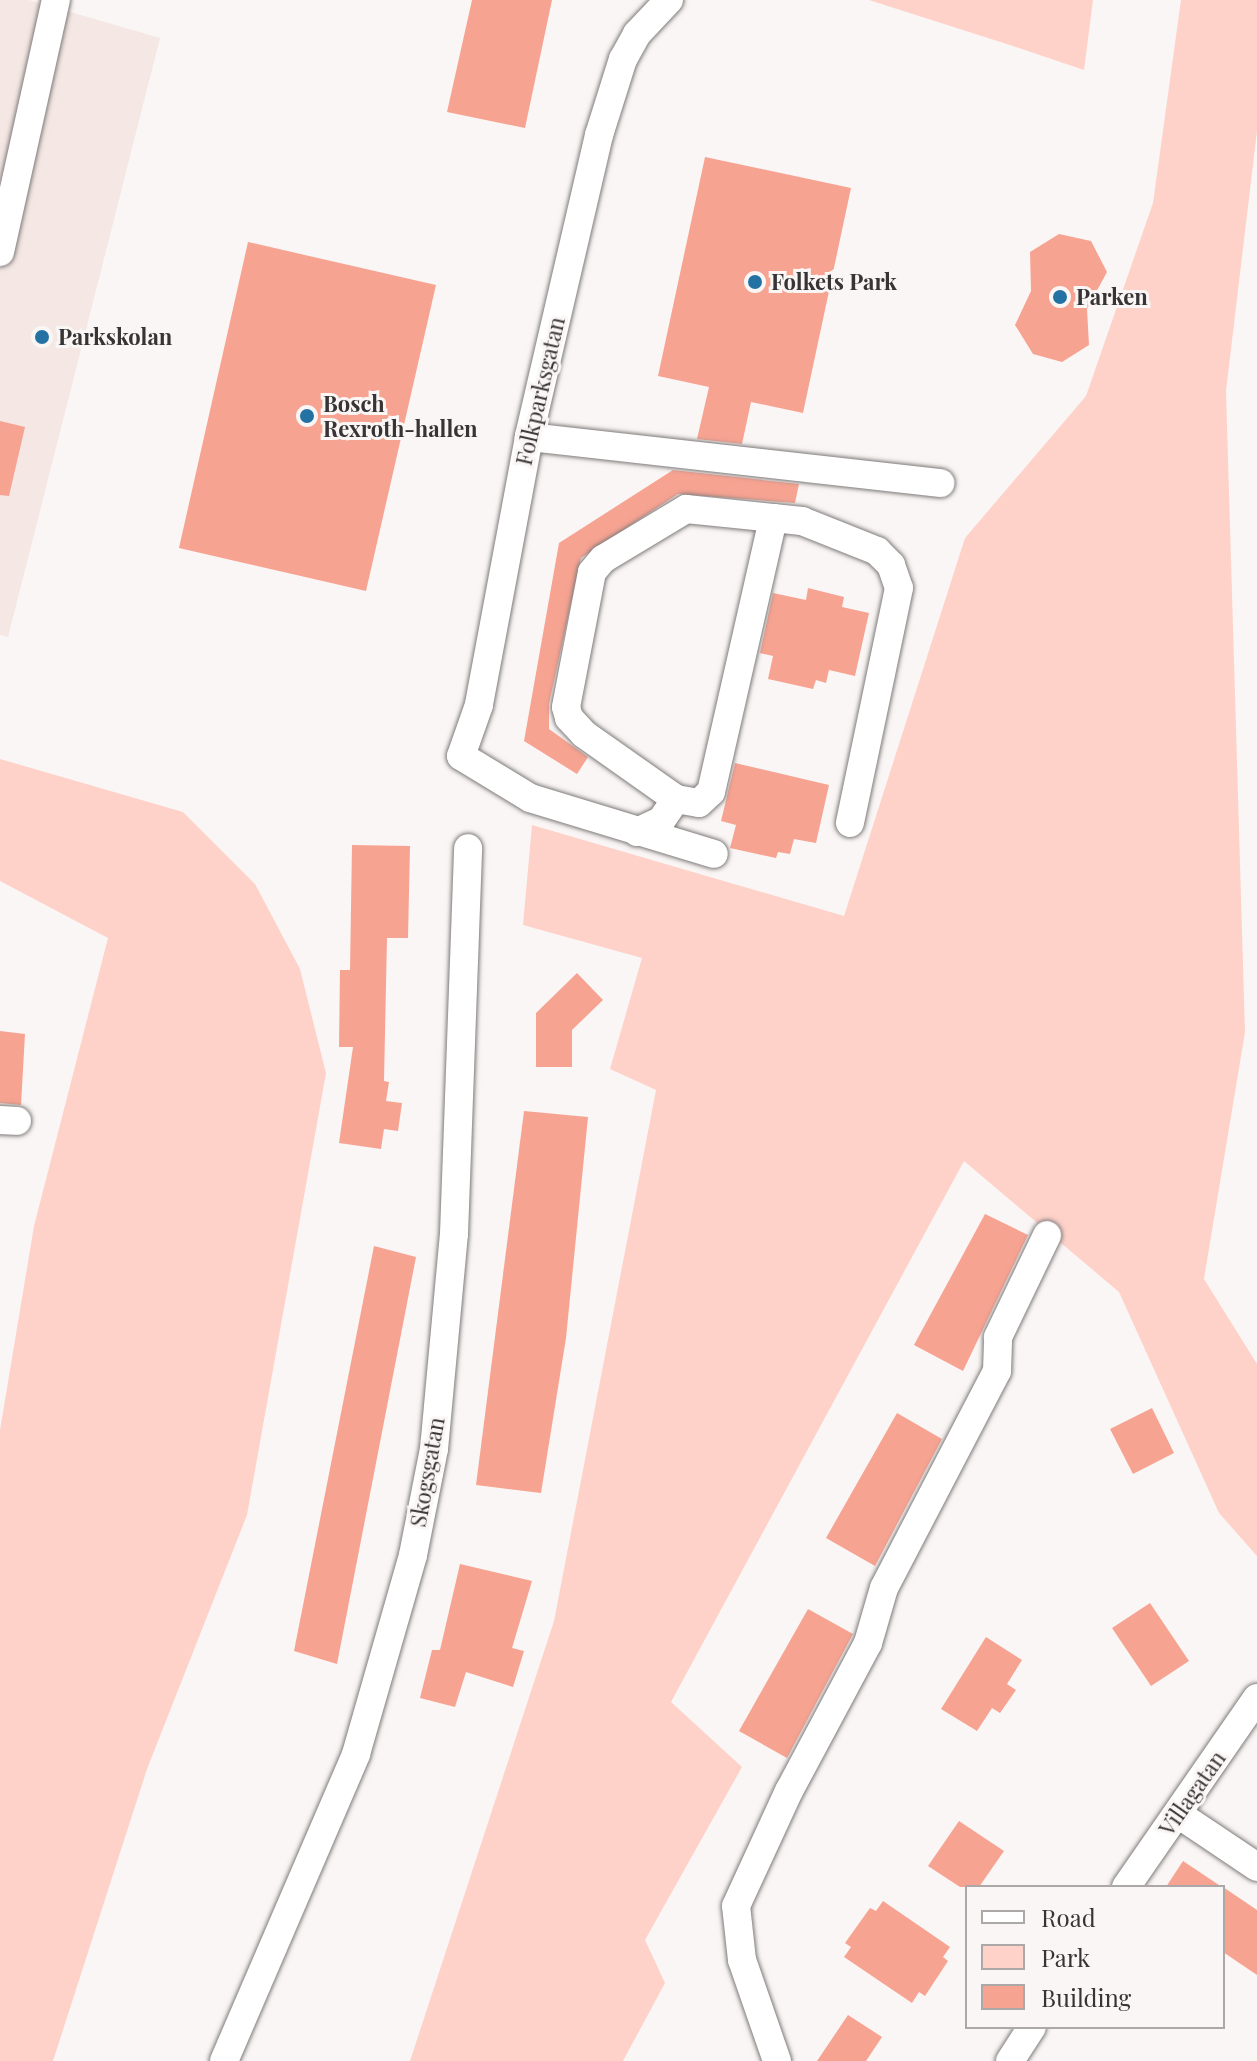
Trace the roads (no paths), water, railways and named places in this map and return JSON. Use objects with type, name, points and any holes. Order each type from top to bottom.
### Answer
[{"type":"street","points":[[0,252],[56,0]]},
{"type":"street","name":"Folkparksgatan","points":[[637,832],[530,798],[461,756],[479,705],[529,437],[610,96],[623,59],[655,5]]},
{"type":"street","points":[[529,437],[940,483]]},
{"type":"street","points":[[773,518],[711,792],[699,803],[676,799],[584,734],[569,718],[566,707],[592,572],[603,559],[686,509],[773,518],[802,521],[877,551],[897,577],[899,600],[850,823]]},
{"type":"street","points":[[637,832],[661,821],[676,799]]},
{"type":"street","points":[[637,832],[714,854]]},
{"type":"street","name":"Skogsgatan","points":[[224,2061],[356,1754],[413,1555],[428,1479],[454,1234],[468,848]]},
{"type":"street","points":[[777,2061],[735,1928],[736,1906],[757,1855],[868,1643],[891,1574],[997,1371],[998,1337],[1047,1235]]},
{"type":"street","name":"Villagatan","points":[[1127,1885],[1257,1698]]},
{"type":"street","points":[[1178,1814],[1257,1867]]},
{"type":"street","points":[[1010,2061],[1031,2029]]},
{"type":"place","name":"Folkets Park","points":[[755,282]]},
{"type":"place","name":"Parken","points":[[1060,297]]},
{"type":"place","name":"Parkskolan","points":[[42,337]]},
{"type":"place","name":"Bosch Rexroth-hallen","points":[[307,416]]}]
